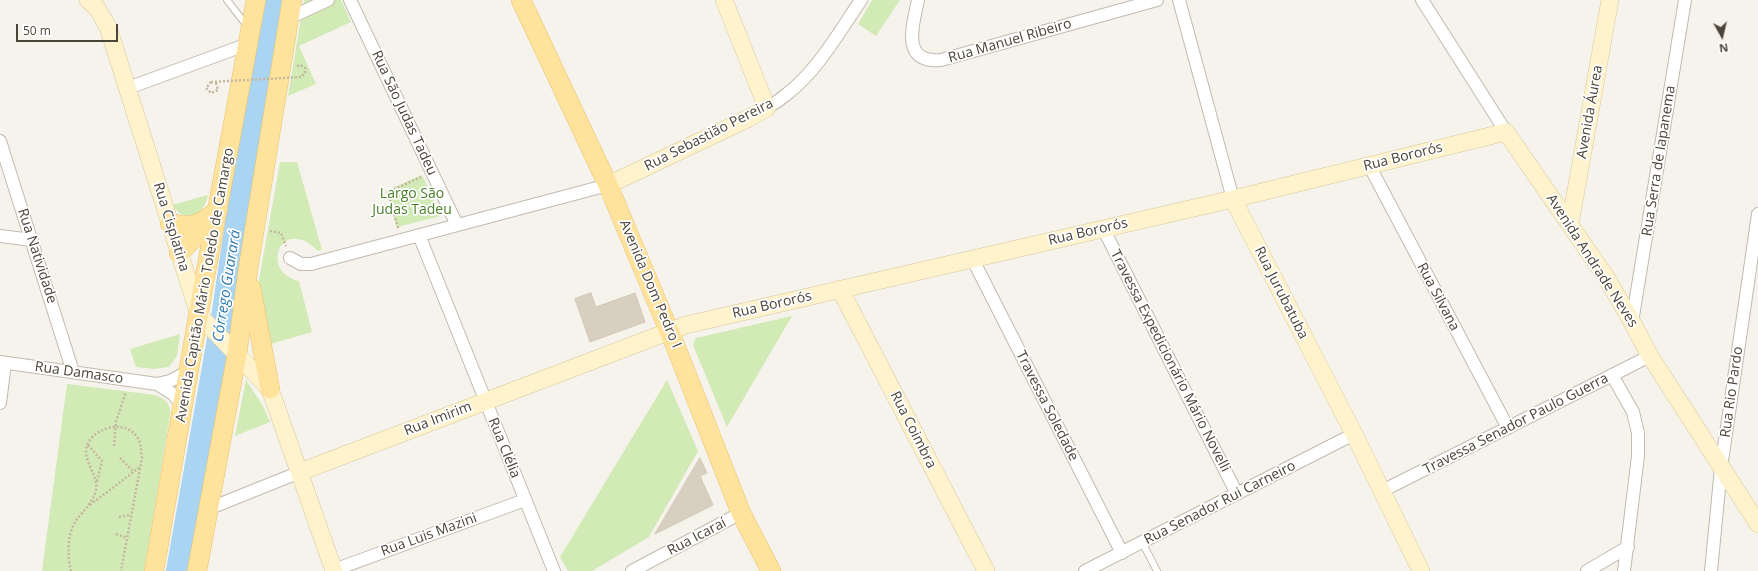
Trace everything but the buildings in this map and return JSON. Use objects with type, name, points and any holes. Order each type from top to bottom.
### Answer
[{"type":"main road","name":"Avenida Capitão Mário Toledo de Camargo","points":[[154,571],[184,407],[189,371],[204,320],[217,213],[256,0]]},
{"type":"main road","name":"Avenida Dom Pedro I","points":[[521,0],[608,185],[669,331],[741,513],[771,571]]},
{"type":"main road","points":[[197,571],[237,354],[248,269],[291,9]]},
{"type":"main road","points":[[170,222],[185,226],[197,225],[217,213]]},
{"type":"main road","points":[[179,253],[217,213]]},
{"type":"main road","points":[[248,269],[270,388]]},
{"type":"street","name":"Rua Cisplatina","points":[[88,0],[97,8],[105,19],[179,253],[204,320],[270,388],[334,571]]},
{"type":"street","points":[[291,9],[328,0]]},
{"type":"street","name":"Rua São Judas Tadeu","points":[[350,0],[457,225]]},
{"type":"street","points":[[724,0],[767,108]]},
{"type":"street","name":"Rua Sebastião Pereira","points":[[608,185],[749,118],[788,94],[819,60],[861,0]]},
{"type":"street","name":"Rua Manuel Ribeiro","points":[[918,0],[912,35],[912,44],[921,58],[929,61],[941,60],[1124,4],[1157,0]]},
{"type":"street","name":"Rua Jurubatuba","points":[[1179,0],[1233,198],[1354,434],[1382,491],[1417,570]]},
{"type":"street","name":"Avenida Andrade Neves","points":[[1422,0],[1506,132],[1606,277],[1650,356],[1758,524]]},
{"type":"street","name":"Avenida Áurea","points":[[1570,224],[1610,0]]},
{"type":"street","name":"Rua Serra de Iapanema","points":[[1632,322],[1685,0]]},
{"type":"street","points":[[128,88],[250,37]]},
{"type":"street","name":"Rua Bororós","points":[[669,331],[686,325],[1233,198],[1506,132]]},
{"type":"street","name":"Rua Natividade","points":[[0,141],[73,372]]},
{"type":"street","name":"Rua Silvana","points":[[1369,165],[1508,428]]},
{"type":"street","points":[[290,258],[301,264],[311,264],[608,185]]},
{"type":"street","name":"Rua Rio Pardo","points":[[1711,571],[1721,468],[1758,214]]},
{"type":"street","name":"Travessa Expedicionário Mário Novelli","points":[[1103,228],[1237,494]]},
{"type":"street","name":"Rua Clélia","points":[[419,235],[554,571]]},
{"type":"street","points":[[0,236],[32,240]]},
{"type":"street","name":"Travessa Soledade","points":[[972,258],[1122,553]]},
{"type":"street","name":"Rua Coimbra","points":[[840,289],[986,571]]},
{"type":"street","name":"Rua Imirim","points":[[208,509],[300,472],[669,331]]},
{"type":"street","name":"Travessa Senador Paulo Guerra","points":[[1382,491],[1650,356]]},
{"type":"street","points":[[0,403],[3,363]]},
{"type":"street","name":"Rua Damasco","points":[[3,363],[157,384],[170,381],[189,371]]},
{"type":"street","points":[[1612,375],[1633,412],[1638,433],[1638,456],[1624,571]]},
{"type":"street","name":"Rua Damasco","points":[[157,384],[173,394],[184,407]]},
{"type":"street","name":"Rua Senador Rui Carneiro","points":[[1085,571],[1354,434]]},
{"type":"street","name":"Rua Luis Mazini","points":[[334,571],[525,500]]},
{"type":"street","name":"Rua Icaraí","points":[[632,571],[741,513]]},
{"type":"street","points":[[1587,571],[1628,547]]},
{"type":"lane","points":[[227,0],[250,37]]},
{"type":"lane","points":[[1142,542],[1157,571]]},
{"type":"path","points":[[216,83],[218,87],[216,92],[209,92],[206,88],[211,82],[301,77],[305,73],[303,66],[298,65],[294,69]]},
{"type":"path","points":[[401,240],[388,192],[432,172]]},
{"type":"path","points":[[255,228],[281,233],[290,258]]},
{"type":"path","points":[[114,446],[115,427],[131,380]]},
{"type":"path","points":[[96,482],[88,461],[88,444],[94,435],[108,428],[123,427],[130,430],[136,436],[141,447],[141,467],[121,571]]},
{"type":"path","points":[[88,444],[102,461],[94,496],[88,506]]},
{"type":"path","points":[[120,458],[134,472]]},
{"type":"path","points":[[71,571],[69,556],[72,528],[76,519],[88,506],[141,467]]},
{"type":"path","points":[[119,517],[131,515]]},
{"type":"path","points":[[116,534],[127,538]]},
{"type":"green space","points":[[304,0],[341,0],[351,22],[299,46],[316,84],[288,96]]},
{"type":"green space","points":[[872,0],[900,0],[876,36],[858,24]]},
{"type":"green space","points":[[280,162],[297,162],[322,250],[318,251],[305,241],[294,239],[285,242],[280,248],[278,257],[280,267],[287,275],[299,281],[312,332],[267,345],[259,293],[259,280]]},
{"type":"green space","name":"Largo São Judas Tadeu","points":[[422,175],[441,216],[397,227],[386,191]]},
{"type":"green space","points":[[208,195],[205,205],[195,214],[180,214],[172,205]]},
{"type":"green space","points":[[792,316],[727,427],[693,345],[696,338]]},
{"type":"green space","points":[[180,334],[177,356],[169,367],[154,369],[136,367],[130,349]]},
{"type":"green space","points":[[246,380],[263,406],[270,422],[235,436]]},
{"type":"green space","points":[[667,380],[698,451],[649,537],[592,571],[568,571],[560,557]]},
{"type":"green space","points":[[67,384],[155,395],[165,400],[169,405],[170,416],[144,571],[42,571]]},
{"type":"waterway","name":"Córrego Guarará","points":[[178,571],[224,311],[270,0]]}]
